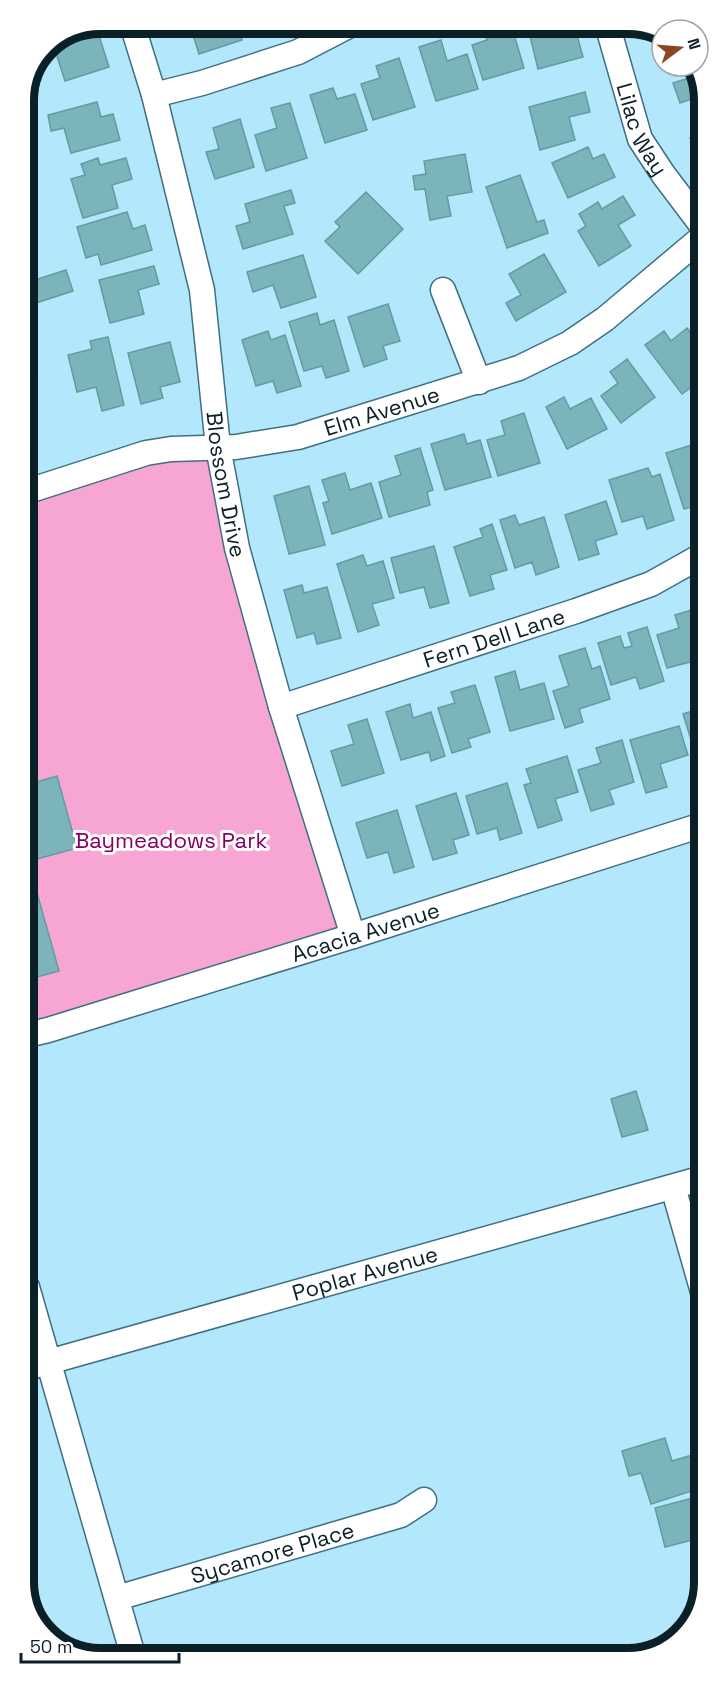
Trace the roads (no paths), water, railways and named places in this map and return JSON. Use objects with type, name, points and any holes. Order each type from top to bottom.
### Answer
[{"type":"street","name":"Blossom Drive","points":[[135,34],[154,95],[202,290],[218,447],[237,548],[280,707],[353,936]]},
{"type":"street","points":[[154,95],[202,83],[298,52],[332,34]]},
{"type":"street","name":"Lilac Way","points":[[610,35],[640,139],[694,215]]},
{"type":"street","name":"Elm Avenue","points":[[35,489],[146,453],[171,449],[236,447],[298,436],[519,368],[570,343],[605,319],[694,244]]},
{"type":"street","points":[[443,290],[479,382]]},
{"type":"street","name":"Fern Dell Lane","points":[[280,707],[587,607],[651,584],[694,560]]},
{"type":"street","name":"Acacia Avenue","points":[[34,1033],[353,936],[694,828]]},
{"type":"street","name":"Poplar Avenue","points":[[38,1365],[694,1181]]},
{"type":"street","points":[[672,1187],[694,1262]]},
{"type":"street","points":[[34,1338],[38,1365],[117,1599],[131,1648]]},
{"type":"street","name":"Sycamore Place","points":[[117,1599],[401,1515],[424,1500]]},
{"type":"park label","name":"Baymeadows Park","points":[[171,840]]}]
